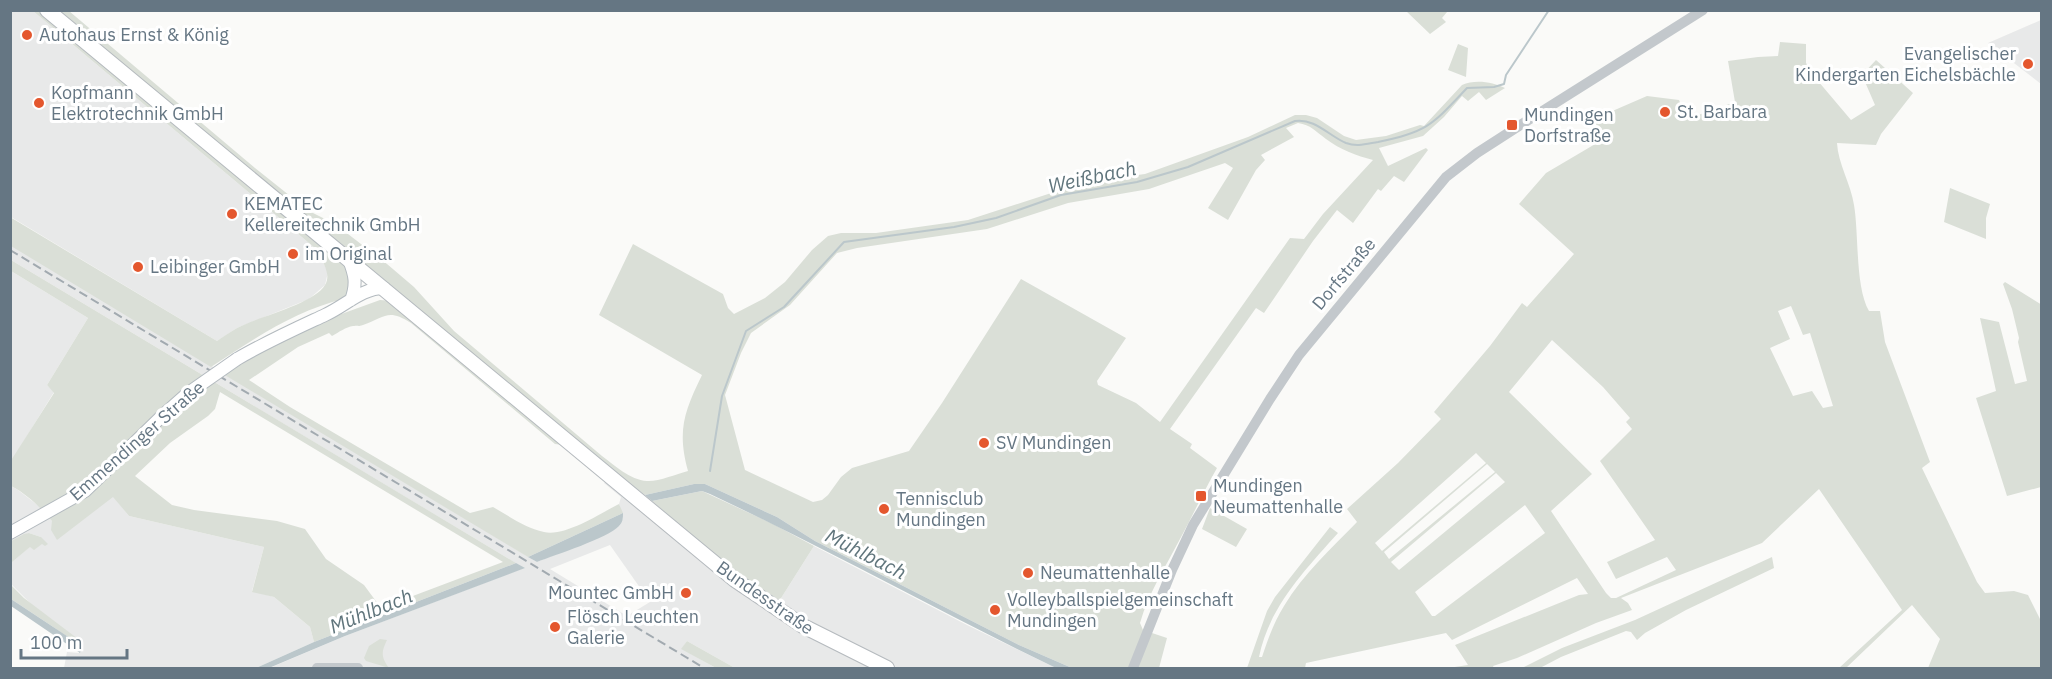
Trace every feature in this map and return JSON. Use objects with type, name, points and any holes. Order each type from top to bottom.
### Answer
[{"type":"main road","name":"Bundesstraße","points":[[47,10],[384,288],[516,401],[735,580],[763,601],[819,635],[886,669]]},
{"type":"main road","points":[[349,260],[356,278],[356,288],[351,300]]},
{"type":"main road","points":[[327,314],[374,288],[384,288]]},
{"type":"main road","points":[[327,314],[360,305],[384,288]]},
{"type":"main road","name":"Emmendinger Straße","points":[[10,533],[85,491],[187,394],[276,337],[327,314]]},
{"type":"street","name":"Dorfstraße","points":[[1133,669],[1186,540],[1251,429],[1299,355],[1439,186],[1479,152],[1703,10]]},
{"type":"street","points":[[317,669],[357,668]]},
{"type":"shaded area","points":[[10,11],[33,11],[322,254],[321,258],[328,272],[325,285],[309,299],[237,328],[217,341],[11,217]]},
{"type":"shaded area","points":[[33,11],[44,11],[317,237],[348,268],[354,284],[344,299],[292,318],[211,367],[11,246],[10,217],[217,341],[246,324],[309,298],[319,292],[327,281],[322,254]]},
{"type":"shaded area","points":[[59,11],[69,11],[309,211],[335,224],[387,264],[414,287],[454,331],[617,468],[628,475],[647,481],[688,471],[683,444],[684,422],[702,375],[599,315],[633,244],[723,294],[728,308],[734,314],[765,298],[785,282],[812,250],[828,236],[841,233],[876,233],[968,220],[1085,182],[1145,174],[1248,137],[1295,115],[1317,118],[1344,136],[1356,140],[1386,136],[1420,125],[1424,126],[1462,85],[1484,82],[1505,88],[1486,100],[1479,92],[1468,101],[1462,96],[1423,136],[1379,148],[1388,166],[1426,148],[1428,150],[1404,182],[1394,176],[1381,191],[1378,189],[1353,223],[1337,210],[1264,313],[1256,308],[1170,429],[1192,444],[1190,448],[1217,468],[1153,590],[1140,623],[1143,630],[1167,638],[1159,668],[1072,668],[1019,645],[815,541],[777,517],[705,484],[694,484],[645,495],[574,441]],"holes":[[[1298,123],[1313,129],[1342,149],[1373,160],[1323,214],[1304,239],[1290,238],[1160,422],[1136,403],[1098,385],[1097,381],[1126,338],[1021,279],[909,451],[852,468],[841,477],[828,495],[822,500],[813,502],[745,470],[725,395],[741,353],[751,333],[790,305],[837,253],[987,229],[1068,203],[1149,189],[1225,163],[1233,168],[1208,208],[1228,220],[1256,170],[1265,160],[1261,155],[1294,137],[1286,128]]]},
{"type":"shaded area","points":[[1406,11],[1445,11],[1447,12],[1442,18],[1446,22],[1430,34]]},
{"type":"shaded area","name":"Evangelischer Kindergarten Eichelsbächle","points":[[2041,20],[2041,84],[1988,43]]},
{"type":"shaded area","points":[[1780,42],[1806,44],[1806,63],[1851,120],[1875,105],[1862,75],[1876,60],[1913,93],[1881,134],[1876,145],[1837,143],[1856,217],[1861,288],[1869,311],[1880,311],[1885,342],[1930,462],[1922,468],[1977,582],[1985,593],[2014,591],[2028,595],[2041,621],[2041,668],[1928,668],[1940,639],[1912,605],[1846,668],[1839,668],[1902,610],[1819,489],[1762,543],[1621,598],[1632,610],[1493,666],[1494,668],[1448,668],[1468,665],[1455,645],[1579,595],[1588,594],[1577,578],[1452,640],[1446,633],[1306,663],[1305,668],[1247,668],[1267,611],[1275,597],[1330,527],[1338,533],[1290,590],[1271,622],[1259,657],[1262,657],[1274,624],[1292,594],[1318,562],[1357,522],[1347,509],[1398,463],[1441,419],[1434,412],[1490,346],[1522,303],[1527,307],[1574,254],[1519,204],[1546,173],[1602,140],[1594,119],[1647,96],[1679,100],[1687,119],[1735,102],[1728,61],[1778,56]],"holes":[[[1791,306],[1803,335],[1810,333],[1833,406],[1823,408],[1812,391],[1793,396],[1770,348],[1790,339],[1778,311]],[[1552,340],[1603,387],[1630,418],[1626,422],[1632,429],[1600,461],[1655,540],[1607,562],[1616,579],[1667,557],[1676,570],[1616,598],[1611,598],[1606,593],[1551,511],[1592,474],[1509,392]],[[1476,453],[1486,463],[1382,551],[1375,543]],[[1487,464],[1495,472],[1389,559],[1384,552]],[[1496,473],[1505,482],[1399,570],[1391,562]],[[1525,505],[1545,533],[1432,616],[1415,592]]]},
{"type":"shaded area","points":[[1458,44],[1468,48],[1466,77],[1448,70]]},
{"type":"shaded area","points":[[1950,188],[1990,204],[1986,218],[1986,239],[1944,222]]},
{"type":"shaded area","points":[[11,245],[537,562],[610,532],[620,525],[623,518],[619,504],[621,497],[604,483],[615,471],[726,565],[778,603],[814,546],[1056,668],[735,668],[687,641],[682,649],[716,668],[273,668],[345,636],[524,568],[11,260]],"holes":[[[610,545],[650,602],[627,616],[550,569]]]},
{"type":"shaded area","points":[[11,260],[516,563],[314,642],[310,627],[274,597],[252,592],[264,547],[129,516],[113,497],[57,540],[51,530],[52,521],[23,493],[11,486],[10,462],[54,393],[47,385],[88,318],[11,271]],"holes":[[[220,392],[503,562],[381,608],[364,585],[326,559],[305,529],[277,521],[172,505],[135,476],[170,443],[208,416],[215,409]]]},
{"type":"shaded area","points":[[11,271],[88,318],[47,385],[54,392],[11,462]]},
{"type":"shaded area","points":[[2005,282],[2042,305],[2041,487],[2007,496],[1976,398],[1996,391],[1980,318],[1999,322],[2015,384],[2027,381],[2012,309],[2003,284]]},
{"type":"shaded area","points":[[380,300],[392,301],[563,445],[555,444],[411,323],[397,316],[387,315],[363,325],[342,330],[332,336],[329,333],[298,347],[249,380],[290,407],[470,513],[493,507],[530,528],[553,533],[572,528],[619,504],[623,513],[528,557],[223,374],[250,356],[311,325]]},
{"type":"shaded area","points":[[694,484],[705,484],[777,517],[815,541],[1019,645],[1072,668],[1056,668],[710,494],[702,491],[652,501],[645,495]]},
{"type":"shaded area","points":[[11,486],[40,507],[53,522],[113,496],[129,516],[264,547],[252,591],[274,597],[310,627],[314,642],[256,668],[64,668],[67,652],[80,653],[11,584],[11,563],[41,537],[29,533],[11,541]]},
{"type":"shaded area","points":[[702,491],[814,546],[778,603],[726,565],[652,501]]},
{"type":"shaded area","points":[[1210,508],[1247,529],[1236,547],[1202,529]]},
{"type":"shaded area","points":[[623,513],[620,524],[604,536],[537,562],[528,557]]},
{"type":"shaded area","points":[[29,533],[41,537],[48,544],[45,546],[42,544],[34,550],[30,547],[11,563],[11,541]]},
{"type":"shaded area","points":[[1772,557],[1774,568],[1686,610],[1637,640],[1631,632],[1626,631],[1561,657],[1540,668],[1522,668],[1562,648],[1635,620]]},
{"type":"shaded area","points":[[516,563],[525,568],[345,636],[269,668],[256,668],[314,642]]},
{"type":"shaded area","points":[[10,584],[24,598],[82,642],[82,646],[11,599]]},
{"type":"shaded area","points":[[11,599],[82,646],[80,653],[11,606]]},
{"type":"shaded area","points":[[380,639],[387,640],[383,654],[384,661],[389,668],[366,661],[364,658],[369,646]]},
{"type":"shaded area","points":[[687,641],[735,668],[716,668],[681,649]]},
{"type":"waterway","name":"Weißbach","points":[[710,471],[722,396],[746,331],[784,307],[844,242],[954,227],[996,218],[1061,195],[1137,182],[1188,167],[1295,121],[1309,122],[1340,140],[1354,145],[1378,142],[1408,134],[1419,130],[1437,118],[1467,88],[1494,87],[1504,84],[1506,75],[1549,10]]},
{"type":"railway","points":[[10,250],[704,668]]},
{"type":"place","name":"Autohaus Ernst & König","points":[[27,35]]},
{"type":"place","name":"Evangelischer Kindergarten Eichelsbächle","points":[[2028,64]]},
{"type":"place","name":"Kopfmann Elektrotechnik GmbH","points":[[39,103]]},
{"type":"place","name":"St. Barbara","points":[[1665,112]]},
{"type":"place","name":"Mundingen Dorfstraße","points":[[1512,125]]},
{"type":"place","name":"KEMATEC Kellereitechnik GmbH","points":[[232,214]]},
{"type":"place","name":"im Original","points":[[293,254]]},
{"type":"place","name":"Leibinger GmbH","points":[[138,267]]},
{"type":"place","name":"SV Mundingen","points":[[984,443]]},
{"type":"place","name":"Mundingen Neumattenhalle","points":[[1201,496]]},
{"type":"place","name":"Tennisclub Mundingen","points":[[884,509]]},
{"type":"place","name":"Neumattenhalle","points":[[1028,573]]},
{"type":"place","name":"Mountec GmbH","points":[[686,593]]},
{"type":"place","name":"Volleyballspielgemeinschaft Mundingen","points":[[995,610]]},
{"type":"place","name":"Flösch Leuchten Galerie","points":[[555,627]]},
{"type":"water label","name":"Mühlbach","points":[[866,554]]},
{"type":"water label","name":"Mühlbach","points":[[371,611]]}]
